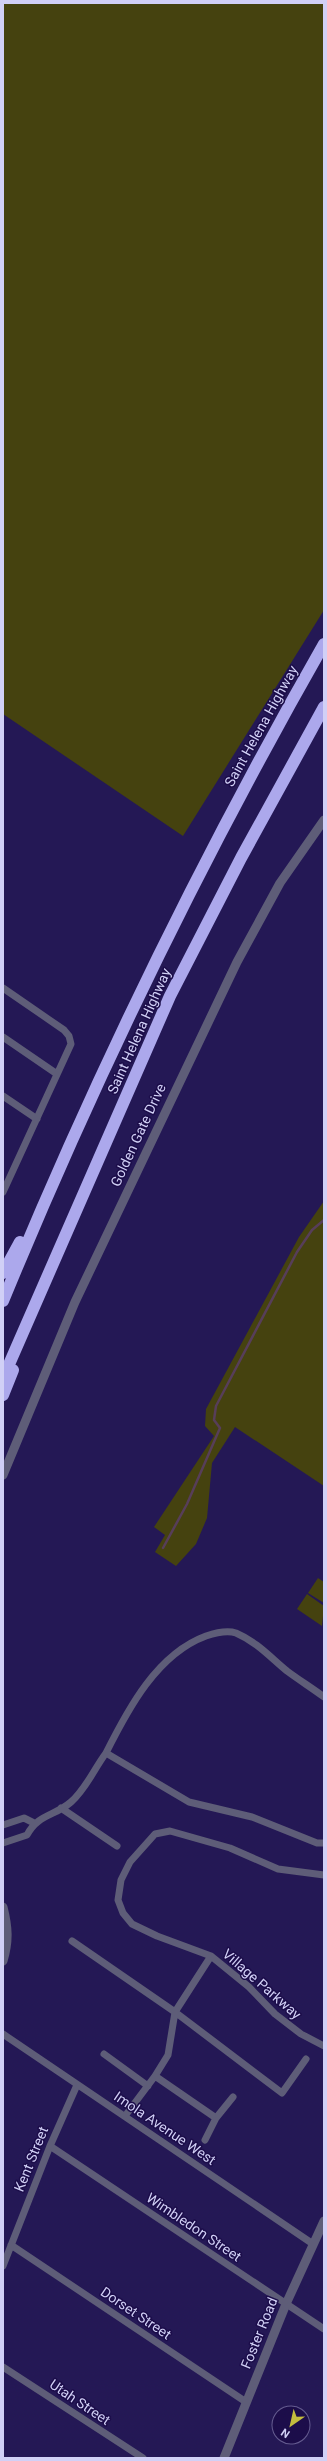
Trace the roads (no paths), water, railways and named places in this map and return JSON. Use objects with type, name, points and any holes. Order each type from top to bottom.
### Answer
[{"type":"highway","name":"Saint Helena Highway","points":[[3,1301],[51,1185],[138,995],[251,775],[324,644]]},
{"type":"highway","name":"Saint Helena Highway","points":[[3,1378],[72,1217],[170,996],[241,858],[324,707]]},
{"type":"highway","points":[[3,1273],[51,1185]]},
{"type":"highway","points":[[3,1395],[72,1217]]},
{"type":"street","name":"Golden Gate Drive","points":[[3,1475],[75,1302],[237,962],[280,883],[324,820]]},
{"type":"street","points":[[3,988],[64,1030],[69,1036],[71,1044],[3,1192]]},
{"type":"street","points":[[3,1037],[57,1074]]},
{"type":"street","points":[[3,1096],[37,1119]]},
{"type":"street","points":[[3,1173],[10,1177]]},
{"type":"street","points":[[3,1843],[27,1835],[34,1822],[71,1802],[85,1786],[106,1753],[126,1715],[143,1689],[164,1664],[189,1642],[215,1632],[234,1632],[257,1644],[286,1670],[324,1697]]},
{"type":"street","points":[[106,1753],[189,1802],[252,1817],[316,1843],[324,1843]]},
{"type":"street","points":[[60,1808],[117,1846]]},
{"type":"street","points":[[3,1825],[24,1818],[34,1822]]},
{"type":"street","name":"Village Parkway","points":[[324,1875],[278,1869],[230,1848],[170,1831],[155,1834],[130,1862],[121,1880],[118,1900],[123,1913],[132,1924],[157,1936],[211,1956],[249,1988],[275,2014],[301,2034],[324,2046]]},
{"type":"street","points":[[3,1907],[8,1927],[8,1946],[3,1961]]},
{"type":"street","points":[[72,1941],[175,2012],[282,2094],[306,2059]]},
{"type":"street","points":[[125,2116],[148,2086],[168,2055],[175,2012],[211,1956]]},
{"type":"street","name":"Imola Avenue West","points":[[3,2034],[313,2244]]},
{"type":"street","points":[[104,2054],[148,2086]]},
{"type":"street","points":[[155,2076],[216,2118]]},
{"type":"street","name":"Kent Street","points":[[3,2266],[50,2146],[77,2085]]},
{"type":"street","points":[[205,2140],[216,2118],[233,2097]]},
{"type":"street","name":"Wimbledon Street","points":[[50,2146],[324,2329]]},
{"type":"street","name":"Foster Road","points":[[224,2458],[286,2304],[324,2221]]},
{"type":"street","name":"Dorset Street","points":[[11,2245],[246,2402]]},
{"type":"street","name":"Utah Street","points":[[3,2367],[142,2458]]},
{"type":"waterway","points":[[163,1548],[187,1504],[220,1428],[214,1420],[216,1406],[297,1252],[312,1230],[324,1220]]}]
